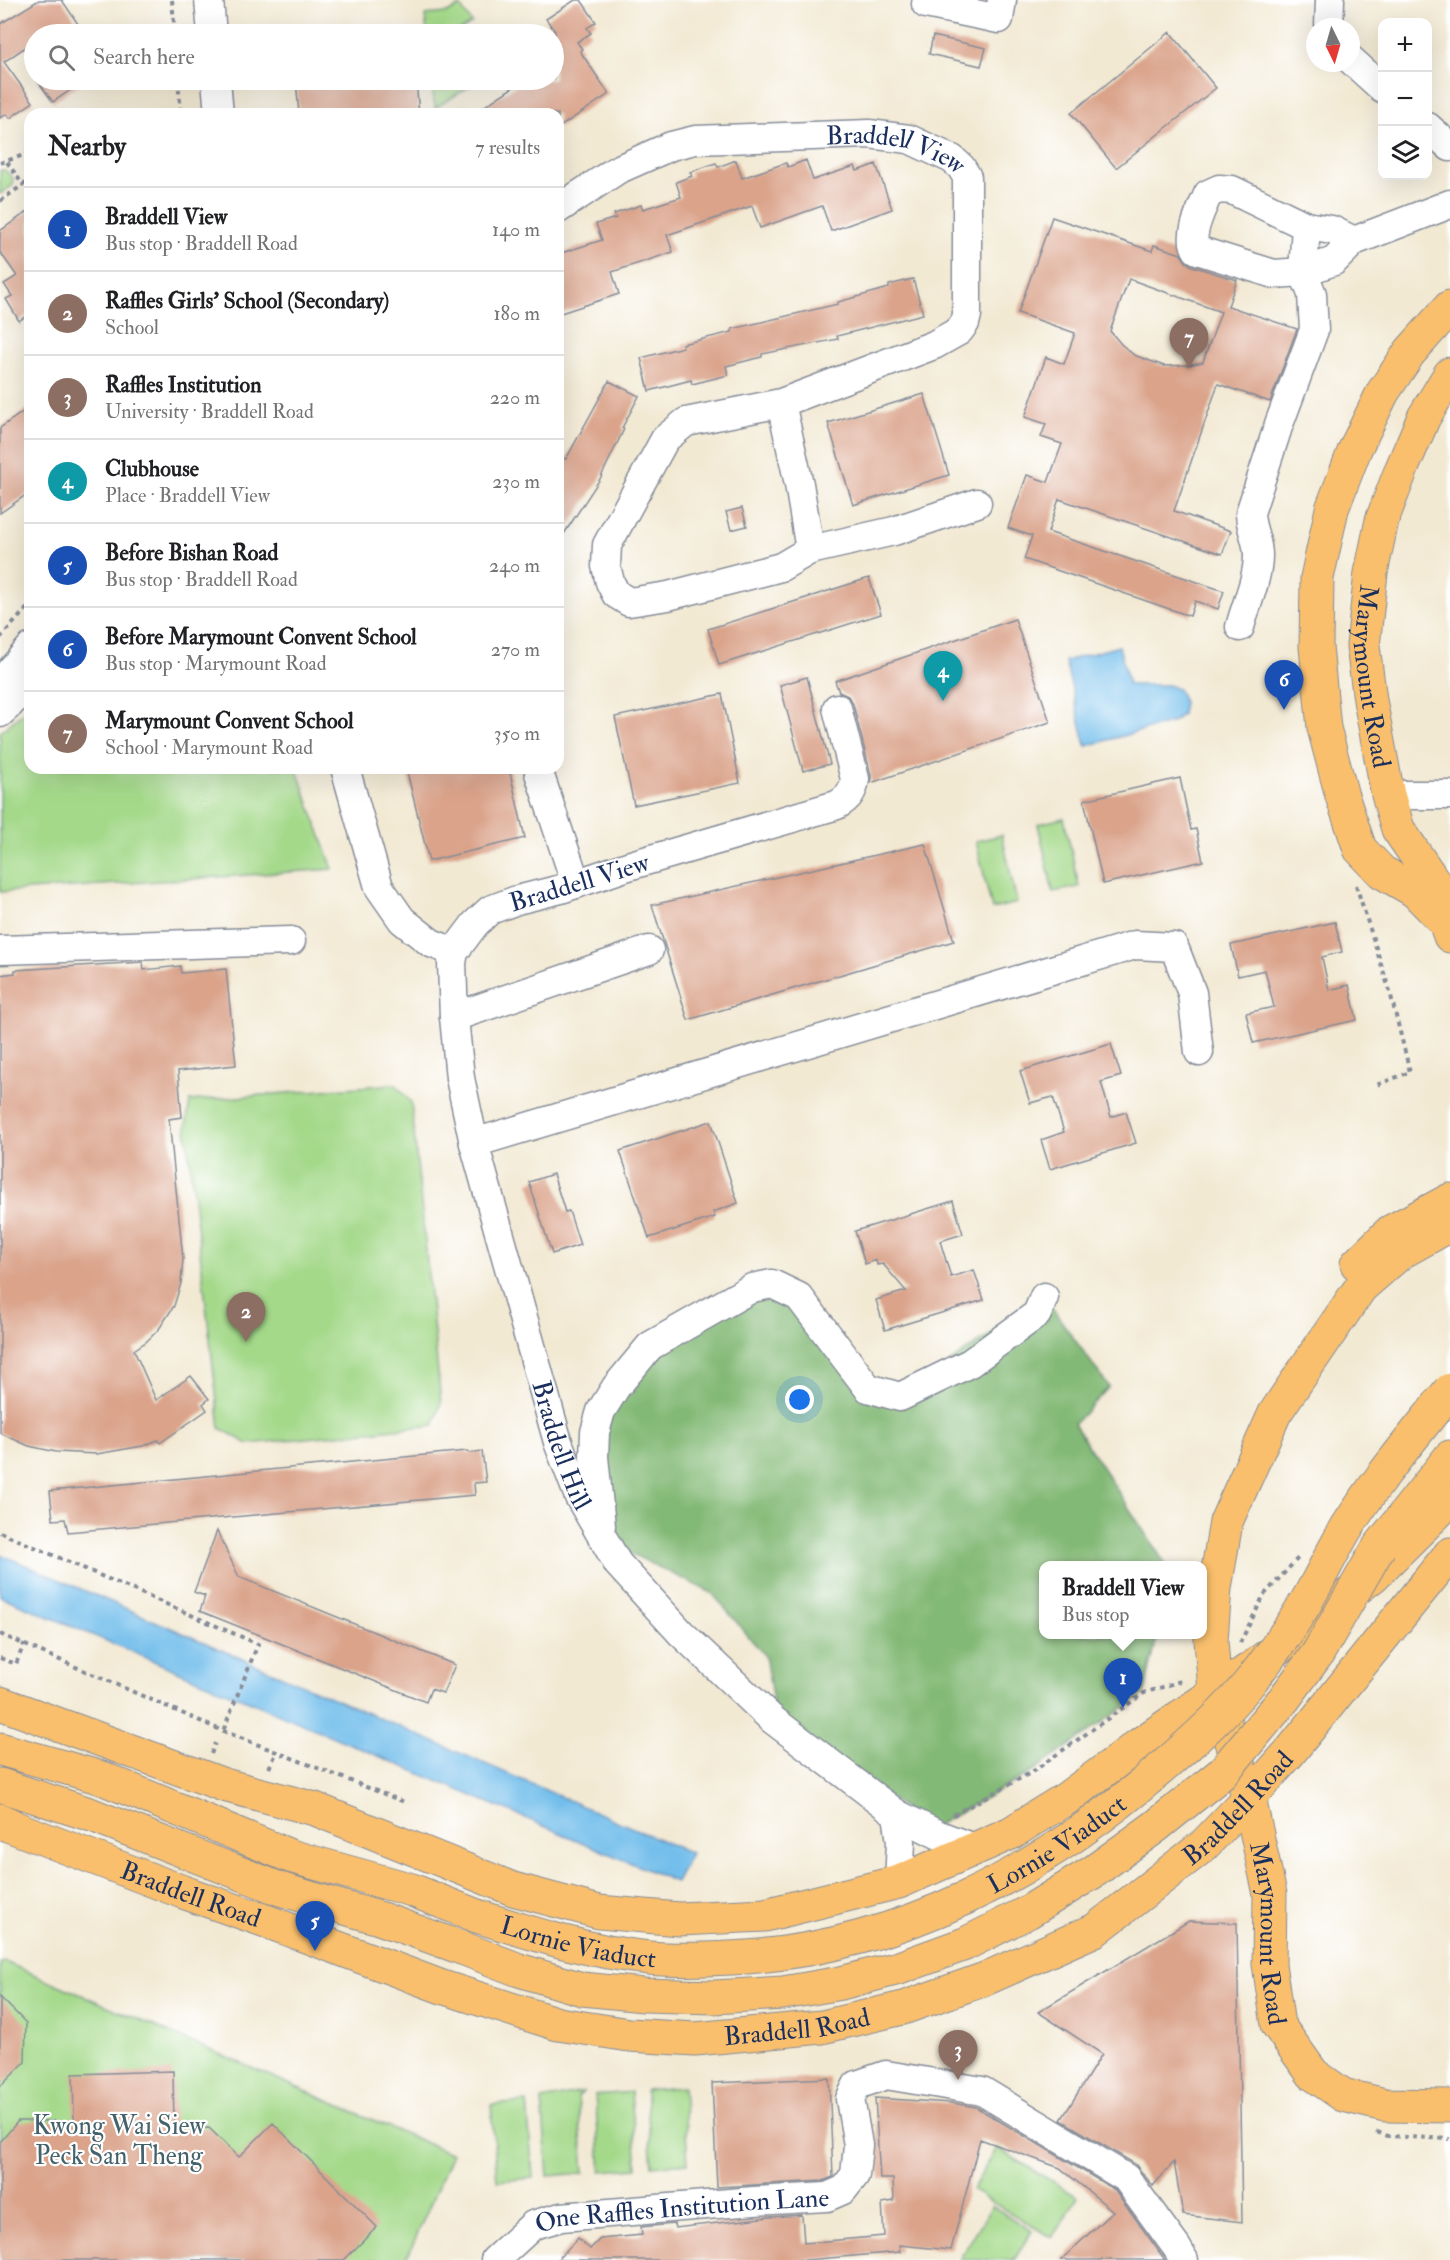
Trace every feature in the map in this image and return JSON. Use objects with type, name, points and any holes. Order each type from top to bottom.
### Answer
[{"type":"main road","name":"Marymount Road","points":[[1450,307],[1410,352],[1383,392],[1355,449],[1332,509],[1317,578],[1316,647],[1324,728],[1342,796],[1360,849],[1382,872],[1414,891],[1445,922],[1450,936]]},
{"type":"main road","name":"Marymount Road","points":[[1450,374],[1424,417],[1401,468],[1382,520],[1371,573],[1363,646],[1370,700],[1388,795],[1398,829],[1450,905]]},
{"type":"main road","points":[[1197,1561],[1204,1518],[1252,1409],[1340,1280],[1390,1232],[1450,1200]]},
{"type":"main road","name":"Marymount Road","points":[[1203,1691],[1211,1640],[1215,1588],[1226,1522],[1275,1413],[1361,1287],[1400,1253],[1450,1225]]},
{"type":"main road","name":"Lornie Viaduct","points":[[102,1778],[290,1856],[412,1890],[477,1916],[555,1941],[637,1956],[714,1960],[779,1954],[833,1945],[885,1931],[951,1906],[1010,1877],[1070,1839],[1129,1796],[1186,1747],[1246,1686],[1276,1648],[1304,1606],[1347,1527],[1384,1472],[1450,1390]]},
{"type":"main road","name":"Lornie Viaduct","points":[[462,1948],[519,1970],[582,1989],[644,1995],[714,1997],[783,1993],[841,1983],[899,1968],[965,1944],[1028,1912],[1093,1872],[1155,1827],[1221,1774],[1284,1699],[1318,1653],[1379,1547],[1450,1457]]},
{"type":"main road","points":[[0,1703],[224,1785],[315,1809],[513,1889],[599,1912],[679,1919],[765,1915],[899,1882],[1011,1833],[1067,1798],[1203,1691],[1257,1664],[1373,1576],[1450,1500]]},
{"type":"main road","name":"Braddell Road","points":[[4,1822],[183,1892],[432,1983],[558,2024],[629,2035],[695,2039],[822,2027],[903,2008],[985,1979],[1095,1930],[1203,1846],[1241,1808],[1290,1752],[1450,1554]]},
{"type":"main road","name":"Marymount Road","points":[[1194,1639],[1203,1691],[1270,1894],[1269,1964],[1278,2025],[1313,2074],[1344,2095],[1385,2105],[1450,2106]]},
{"type":"main road","points":[[0,1730],[17,1736],[102,1778]]},
{"type":"main road","points":[[0,1749],[102,1778]]},
{"type":"main road","name":"Braddell Road","points":[[0,1785],[92,1815],[280,1889],[379,1918],[462,1948]]},
{"type":"main road","name":"Marymount Road","points":[[1241,1808],[1254,1915],[1253,2004],[1277,2058],[1325,2103],[1355,2120],[1388,2128],[1450,2127]]},
{"type":"street","points":[[196,0],[198,24]]},
{"type":"street","points":[[209,0],[211,24]]},
{"type":"street","points":[[926,4],[999,19],[1002,0]]},
{"type":"street","points":[[1329,18],[1330,0]]},
{"type":"street","points":[[1360,68],[1378,84]]},
{"type":"street","points":[[203,90],[204,108]]},
{"type":"street","points":[[217,90],[218,108]]},
{"type":"street","points":[[1432,131],[1450,147]]},
{"type":"street","name":"Braddell View","points":[[564,205],[617,170],[671,147],[694,140],[869,134],[909,139],[952,159],[967,177],[967,315],[959,332],[934,345],[781,403],[686,422],[665,439],[607,545],[606,566],[616,594],[629,602],[668,596],[781,567],[810,550],[894,531],[977,503]]},
{"type":"street","points":[[1354,241],[1332,230],[1306,226],[1232,189],[1219,189],[1208,194],[1194,234],[1193,244],[1197,250],[1274,274],[1303,272],[1334,261],[1354,241],[1450,204]]},
{"type":"street","points":[[1240,627],[1257,566],[1258,552],[1250,523],[1250,513],[1279,424],[1314,330],[1312,294],[1303,272],[1306,226]]},
{"type":"street","points":[[781,403],[799,484],[810,550]]},
{"type":"street","points":[[0,683],[24,655]]},
{"type":"street","points":[[0,713],[24,686]]},
{"type":"street","name":"Braddell View","points":[[454,952],[475,924],[490,910],[628,866],[837,805],[846,800],[853,791],[855,779],[837,708]]},
{"type":"street","points":[[347,774],[379,887],[402,920],[431,943],[454,952]]},
{"type":"street","points":[[539,774],[576,884]]},
{"type":"street","points":[[1388,795],[1450,795]]},
{"type":"street","points":[[0,950],[291,941]]},
{"type":"street","points":[[474,1143],[1135,945],[1174,947],[1192,993],[1199,1052]]},
{"type":"street","points":[[454,1017],[649,950]]},
{"type":"street","name":"Braddell Hill","points":[[454,952],[452,975],[460,1078],[474,1143],[558,1442],[579,1497],[602,1540],[618,1564],[663,1614],[773,1720],[897,1814],[976,1849]]},
{"type":"street","points":[[602,1540],[594,1457],[595,1432],[601,1411],[616,1387],[650,1346],[752,1288],[772,1284],[799,1298],[868,1388],[900,1397],[970,1363],[1036,1314],[1044,1297]]},
{"type":"street","points":[[897,1814],[901,1842],[899,1882]]},
{"type":"street","name":"One Raffles Institution Lane","points":[[495,2260],[534,2225],[561,2217],[754,2201],[827,2198],[843,2190],[855,2175],[858,2145],[850,2099],[857,2085],[886,2075],[982,2091],[1126,2178],[1184,2260]]},
{"type":"path","points":[[172,0],[174,24]]},
{"type":"path","points":[[179,90],[180,108]]},
{"type":"path","points":[[0,163],[24,155]]},
{"type":"path","points":[[0,201],[23,185],[7,162]]},
{"type":"path","points":[[0,638],[24,612]]},
{"type":"path","points":[[1374,1086],[1410,1072]]},
{"type":"path","points":[[0,1532],[258,1644],[223,1731]]},
{"type":"path","points":[[1239,1645],[1264,1595],[1304,1552]]},
{"type":"path","points":[[0,1634],[223,1731],[407,1803]]},
{"type":"path","points":[[0,1658],[16,1664],[24,1644]]},
{"type":"path","points":[[931,1831],[943,1821],[1032,1772],[1144,1693],[1203,1691]]},
{"type":"path","points":[[269,1768],[277,1752]]},
{"type":"green space","points":[[460,6],[472,23],[426,24],[425,15],[447,13]]},
{"type":"green space","points":[[432,90],[464,90],[435,108]]},
{"type":"green space","points":[[0,170],[5,170],[13,178],[13,185],[0,194]]},
{"type":"green space","points":[[24,712],[24,774],[298,774],[333,869],[0,892],[0,732]]},
{"type":"green space","points":[[1064,818],[1079,887],[1053,892],[1038,824]]},
{"type":"green space","points":[[1002,835],[1017,903],[992,909],[976,841]]},
{"type":"green space","points":[[395,1084],[411,1102],[441,1403],[434,1425],[248,1444],[220,1428],[186,1128],[190,1101]]},
{"type":"green space","points":[[772,1284],[868,1388],[900,1397],[1044,1297],[1109,1387],[1074,1424],[1163,1561],[1039,1561],[1039,1639],[1157,1639],[1144,1693],[1032,1772],[932,1828],[776,1718],[765,1656],[712,1593],[603,1540],[596,1480],[616,1387],[650,1346]]},
{"type":"green space","name":"Kwong Wai Siew Peck San Theng","points":[[5,1962],[452,2154],[406,2260],[0,2260],[0,1963]]},
{"type":"green space","points":[[683,2087],[688,2163],[652,2166],[646,2090]]},
{"type":"green space","points":[[583,2092],[578,2097],[584,2173],[548,2176],[542,2100]]},
{"type":"green space","points":[[631,2092],[637,2168],[601,2171],[595,2095]]},
{"type":"green space","points":[[527,2102],[533,2178],[497,2181],[491,2105]]},
{"type":"green space","points":[[997,2148],[1078,2197],[1052,2238],[972,2190]]},
{"type":"green space","points":[[992,2206],[1032,2231],[1014,2260],[959,2260]]},
{"type":"water","points":[[1119,646],[1129,685],[1168,685],[1178,689],[1184,702],[1182,714],[1173,722],[1086,746],[1065,661]]},
{"type":"water","points":[[0,1554],[691,1853],[676,1882],[0,1596]]},
{"type":"building","points":[[39,0],[62,0],[78,24],[24,24],[24,48],[4,62],[33,102],[10,118],[7,114],[0,118],[0,24]]},
{"type":"building","points":[[575,0],[581,0],[596,22],[587,28],[591,33],[577,42],[582,49],[580,51],[609,94],[564,124],[564,108],[482,108],[509,90],[564,90],[564,24],[550,24],[546,19]]},
{"type":"building","points":[[1170,32],[1216,88],[1116,168],[1071,113]]},
{"type":"building","points":[[933,36],[986,48],[981,66],[929,54]]},
{"type":"building","points":[[44,90],[70,90],[53,102]]},
{"type":"building","points":[[297,90],[417,90],[418,108],[298,108]]},
{"type":"building","points":[[736,160],[742,178],[786,163],[788,167],[806,160],[813,180],[855,166],[857,171],[876,164],[892,209],[831,231],[822,206],[760,228],[752,206],[667,235],[673,252],[612,272],[619,294],[564,312],[564,252],[602,240],[596,224],[616,218],[614,214],[641,205],[643,209],[681,197],[676,182],[692,176],[690,172],[716,163],[718,167]]},
{"type":"building","points":[[24,214],[24,317],[19,321],[6,299],[12,296],[4,284],[17,276],[0,252],[0,231]]},
{"type":"building","points":[[1052,217],[1152,251],[1154,245],[1181,254],[1192,266],[1237,280],[1228,306],[1297,329],[1270,402],[1218,384],[1174,511],[1231,531],[1222,554],[1059,499],[1048,532],[1224,591],[1218,609],[1195,601],[1190,616],[1024,559],[1032,536],[1008,528],[1027,475],[1048,482],[1062,444],[1041,437],[1046,424],[1025,417],[1046,357],[1064,364],[1075,333],[1018,313]],"holes":[[[1129,279],[1221,312],[1203,362],[1189,365],[1164,366],[1134,355],[1110,331]]]},
{"type":"building","points":[[913,279],[923,314],[837,336],[838,339],[762,354],[762,357],[726,366],[728,375],[692,384],[691,380],[649,391],[641,358],[683,347],[682,344],[732,332],[732,329],[838,304],[838,302],[889,288],[889,285]]},
{"type":"building","points":[[609,381],[639,396],[600,479],[564,534],[564,458],[566,459]]},
{"type":"building","points":[[924,394],[949,475],[853,505],[828,423]]},
{"type":"building","points":[[24,411],[24,496],[0,513],[0,428]]},
{"type":"building","points":[[742,508],[747,526],[731,530],[726,512]]},
{"type":"building","points":[[869,578],[881,614],[719,665],[708,629]]},
{"type":"building","points":[[1015,619],[1050,722],[871,783],[853,704],[848,696],[839,692],[835,681]]},
{"type":"building","points":[[807,677],[830,764],[803,771],[780,685]]},
{"type":"building","points":[[722,694],[740,783],[634,805],[615,717]]},
{"type":"building","points":[[407,774],[510,774],[525,838],[429,861]]},
{"type":"building","points":[[1180,778],[1191,830],[1196,829],[1203,861],[1103,884],[1084,800]]},
{"type":"building","points":[[925,844],[954,941],[688,1020],[652,905]]},
{"type":"building","points":[[1335,922],[1342,952],[1322,957],[1329,990],[1349,985],[1357,1020],[1253,1043],[1246,1013],[1274,1007],[1265,970],[1238,976],[1231,945]]},
{"type":"building","points":[[143,962],[144,970],[180,966],[181,973],[226,969],[236,1065],[178,1071],[182,1117],[169,1119],[183,1259],[181,1283],[174,1306],[159,1329],[134,1350],[156,1400],[191,1376],[209,1399],[203,1404],[207,1410],[160,1443],[158,1440],[143,1446],[97,1454],[56,1452],[29,1446],[0,1433],[0,975],[15,973],[15,970]]},
{"type":"building","points":[[1111,1044],[1121,1076],[1101,1082],[1111,1117],[1126,1112],[1136,1143],[1050,1169],[1041,1140],[1064,1132],[1053,1097],[1030,1103],[1020,1071]]},
{"type":"building","points":[[711,1121],[738,1203],[713,1212],[715,1217],[649,1238],[620,1151]]},
{"type":"building","points":[[553,1174],[565,1212],[569,1211],[580,1245],[552,1254],[529,1182]]},
{"type":"building","points":[[953,1201],[963,1234],[940,1241],[951,1277],[974,1270],[984,1300],[885,1330],[876,1300],[906,1291],[883,1264],[877,1265],[876,1260],[865,1264],[855,1231]]},
{"type":"building","points":[[467,1451],[469,1453],[482,1451],[486,1482],[474,1483],[475,1495],[68,1532],[65,1519],[53,1520],[50,1491]]},
{"type":"building","points":[[217,1531],[239,1577],[455,1665],[443,1693],[431,1689],[426,1702],[200,1611],[205,1596],[194,1592]]},
{"type":"building","points":[[1189,1921],[1237,1923],[1242,2222],[1183,2215],[1174,2162],[1153,2186],[1135,2164],[1061,2120],[1102,2054],[1038,2012]]},
{"type":"building","points":[[0,1997],[26,2023],[25,2062],[0,2087]]},
{"type":"building","points":[[173,2071],[174,2129],[209,2128],[239,2157],[273,2123],[377,2227],[344,2260],[0,2260],[0,2142],[18,2121],[74,2121],[73,2074]]},
{"type":"building","points":[[829,2078],[833,2177],[823,2181],[717,2187],[712,2083]]},
{"type":"building","points":[[875,2098],[976,2107],[1115,2190],[1165,2260],[1061,2260],[1113,2211],[1060,2168],[980,2139],[951,2250],[899,2245],[900,2252],[806,2260],[557,2260],[578,2238],[590,2249],[600,2239],[642,2235],[641,2227],[674,2224],[675,2228],[802,2215],[804,2243],[884,2236],[882,2203],[894,2201],[893,2179],[880,2179]]},
{"type":"place","name":"Marymount Convent School","points":[[1189,368]]},
{"type":"place","name":"Clubhouse","points":[[943,701]]},
{"type":"place","name":"Before Marymount Convent School","points":[[1284,710]]},
{"type":"place","name":"Raffles Girls' School (Secondary)","points":[[246,1342]]},
{"type":"place","name":"Braddell View","points":[[1123,1708]]},
{"type":"place","name":"Before Bishan Road","points":[[315,1951]]},
{"type":"place","name":"Raffles Institution","points":[[958,2080]]}]
